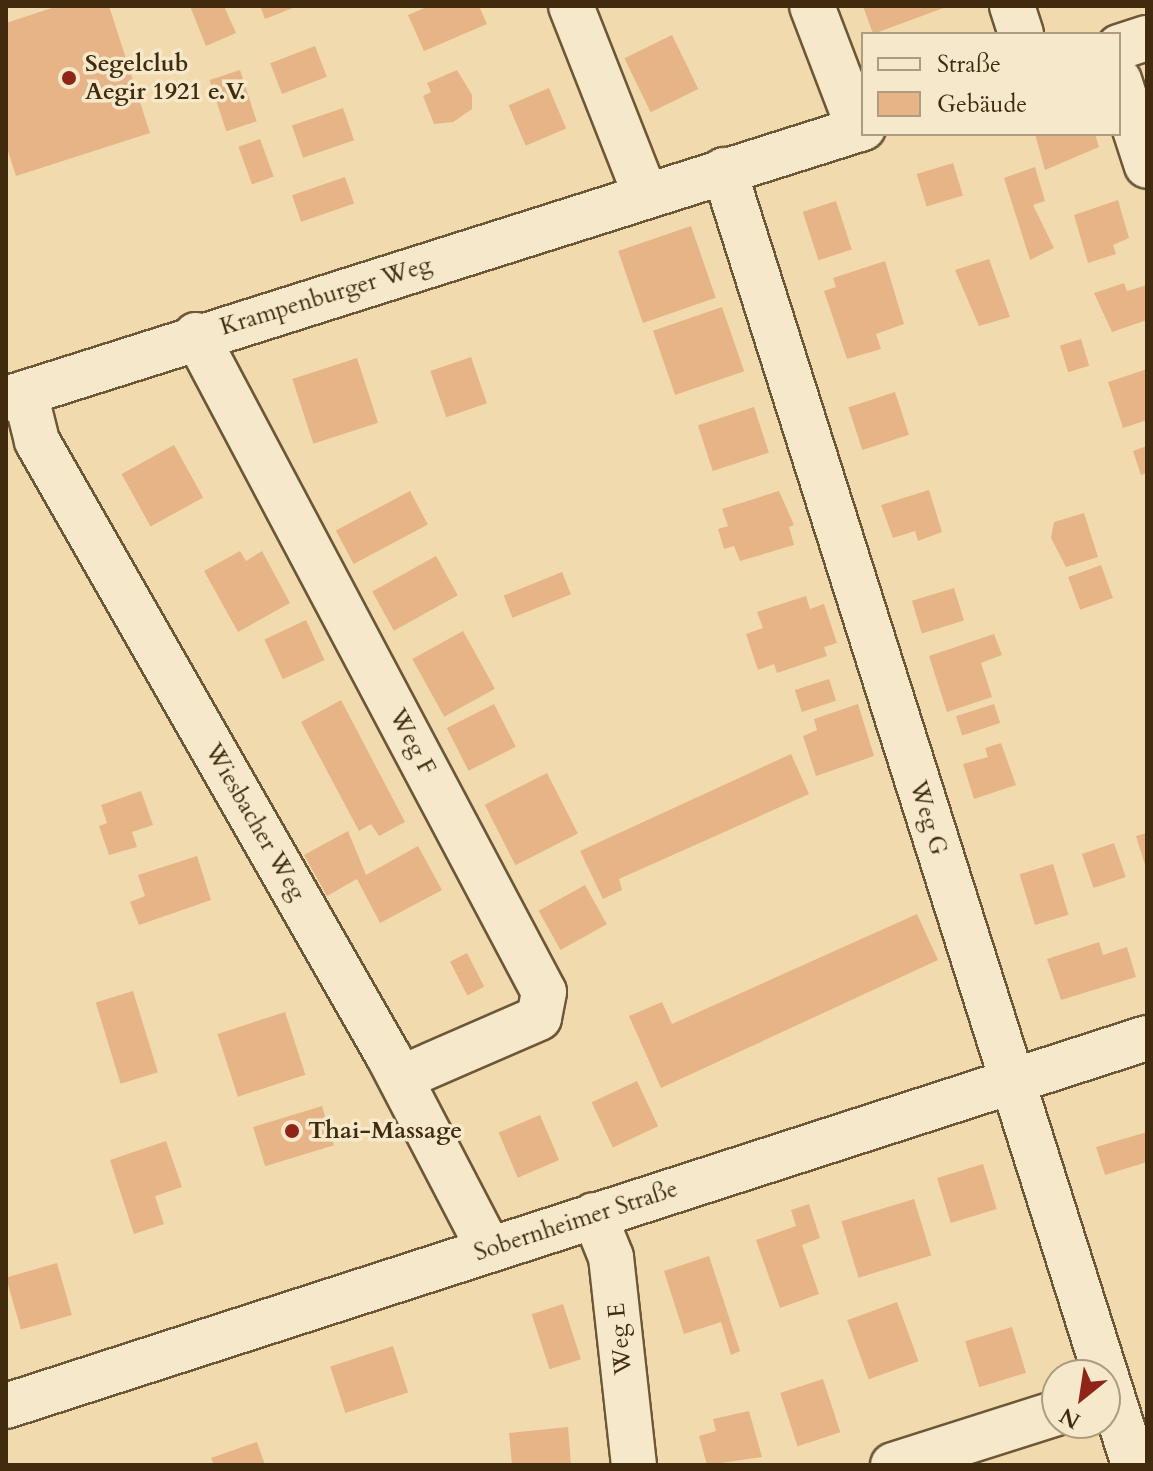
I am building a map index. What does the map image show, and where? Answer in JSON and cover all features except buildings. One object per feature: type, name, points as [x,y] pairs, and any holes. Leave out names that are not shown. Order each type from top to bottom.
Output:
[{"type":"street","points":[[571,6],[646,196]]},
{"type":"street","name":"Krampenburger Weg","points":[[15,396],[196,335],[861,129],[812,6]]},
{"type":"street","points":[[1012,6],[1020,32]]},
{"type":"street","points":[[1121,46],[1147,38]]},
{"type":"street","points":[[1121,86],[1147,166]]},
{"type":"street","name":"Weg G","points":[[724,170],[1011,1083],[1109,1359]]},
{"type":"street","name":"Weg F","points":[[196,335],[544,992],[539,1018],[401,1078]]},
{"type":"street","name":"Wiesbacher Weg","points":[[15,396],[37,441],[401,1078],[489,1249]]},
{"type":"street","name":"Sobernheimer Straße","points":[[6,1406],[1147,1038]]},
{"type":"street","name":"Weg E","points":[[594,1215],[611,1257],[634,1465]]},
{"type":"street","name":"Weg G","points":[[1121,1392],[1134,1465]]},
{"type":"street","points":[[893,1465],[1041,1418]]},
{"type":"place","name":"Segelclub Aegir 1921 e.V.","points":[[69,78]]},
{"type":"place","name":"Thai-Massage","points":[[292,1131]]}]
